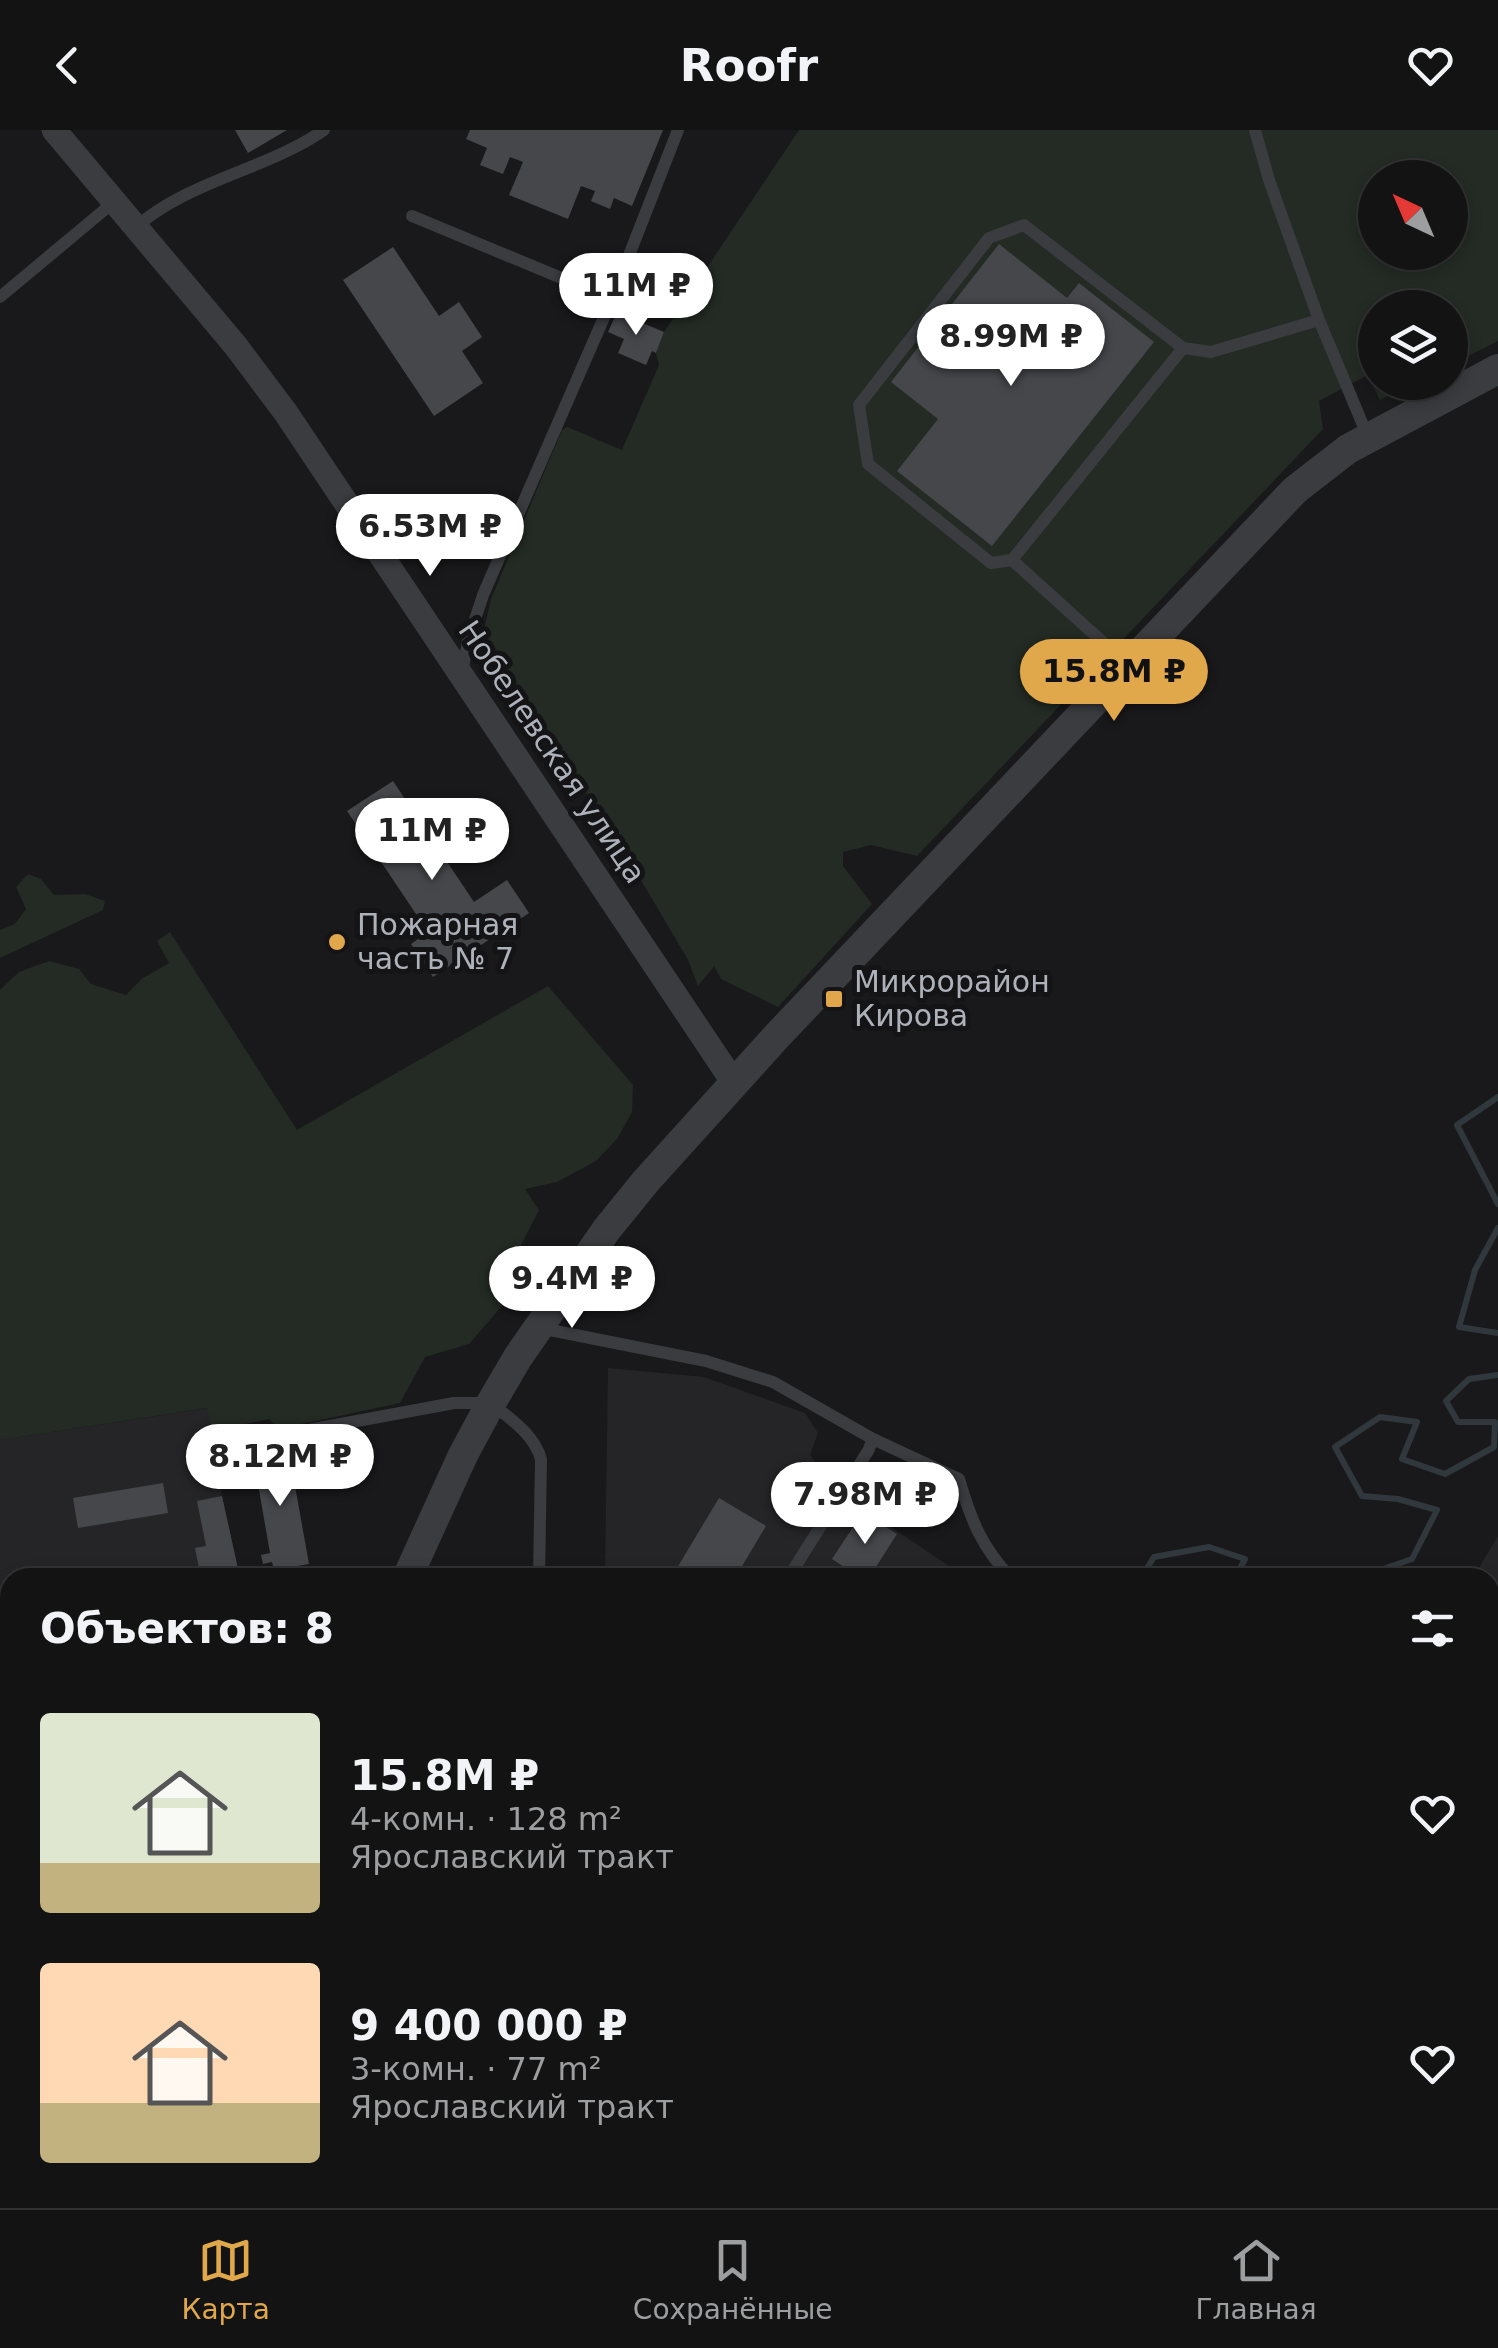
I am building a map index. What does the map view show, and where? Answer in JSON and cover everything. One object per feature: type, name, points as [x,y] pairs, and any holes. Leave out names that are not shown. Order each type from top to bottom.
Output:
[{"type":"street","name":"Нобелевская улица","points":[[54,130],[235,345],[286,412],[734,1083]]},
{"type":"street","points":[[412,1568],[463,1455],[538,1328],[607,1230],[734,1083],[1295,490],[1368,438],[1498,369]]},
{"type":"lane","points":[[136,226],[171,201],[302,145],[324,130]]},
{"type":"lane","points":[[462,676],[483,595],[612,299],[678,130]]},
{"type":"lane","points":[[1255,130],[1319,320],[1368,438]]},
{"type":"lane","points":[[0,297],[115,201]]},
{"type":"lane","points":[[412,216],[612,299]]},
{"type":"lane","points":[[1183,348],[1012,560],[991,563],[868,464],[858,406],[988,238],[1024,225],[1183,348],[1212,352],[1319,320]]},
{"type":"lane","points":[[1012,560],[1128,665]]},
{"type":"lane","points":[[538,1328],[706,1361],[773,1382],[873,1439],[959,1479],[971,1520],[982,1542],[1003,1568]]},
{"type":"lane","points":[[260,1439],[454,1403],[491,1403],[538,1447],[540,1568]]},
{"type":"lane","points":[[794,1568],[873,1439]]},
{"type":"shaded area","points":[[799,130],[1498,130],[1498,341],[1468,356],[1468,290],[1358,290],[1358,380],[1319,401],[1323,429],[917,856],[871,845],[843,852],[843,866],[872,904],[778,1007],[721,979],[714,966],[698,986],[688,960],[628,858],[483,634],[491,599],[562,430],[567,427],[622,450],[659,365],[656,353],[664,332]]},
{"type":"shaded area","points":[[28,874],[41,879],[54,895],[85,894],[105,901],[103,910],[0,958],[0,930],[15,924],[26,909],[16,887]]},
{"type":"shaded area","points":[[170,932],[297,1130],[548,986],[633,1085],[632,1112],[617,1139],[596,1161],[557,1182],[525,1189],[539,1210],[521,1245],[522,1272],[508,1299],[469,1344],[425,1357],[400,1403],[278,1429],[269,1419],[212,1431],[207,1408],[0,1440],[0,990],[19,972],[49,961],[79,969],[91,984],[126,995],[143,978],[169,963],[157,941]]},
{"type":"shaded area","points":[[608,1368],[704,1377],[805,1413],[818,1433],[810,1455],[842,1494],[952,1568],[605,1568]]},
{"type":"shaded area","points":[[208,1408],[238,1568],[0,1568],[0,1440]]},
{"type":"shaded area","points":[[1498,1536],[1498,1568],[1479,1568]]},
{"type":"building","points":[[235,130],[287,130],[248,153]]},
{"type":"building","points":[[470,130],[663,130],[632,206],[614,198],[610,209],[591,201],[595,191],[581,186],[568,219],[509,195],[523,162],[510,157],[503,174],[480,165],[487,148],[466,139]]},
{"type":"building","points":[[999,244],[1067,298],[1079,283],[1154,342],[992,546],[897,471],[938,419],[891,382]]},
{"type":"building","points":[[393,247],[439,316],[459,302],[482,337],[462,351],[483,383],[434,416],[343,280]]},
{"type":"building","points":[[617,312],[664,332],[656,353],[652,351],[646,365],[618,353],[624,339],[608,332]]},
{"type":"building","points":[[393,781],[474,902],[507,880],[529,913],[433,977],[411,944],[428,932],[347,811]]},
{"type":"building","points":[[288,1447],[309,1564],[274,1568],[272,1562],[263,1564],[261,1555],[270,1553],[255,1467],[249,1468],[247,1458],[254,1457],[253,1453]]},
{"type":"building","points":[[163,1483],[168,1513],[78,1528],[73,1498]]},
{"type":"building","points":[[222,1496],[238,1568],[199,1568],[195,1548],[206,1546],[197,1501]]},
{"type":"building","points":[[719,1498],[766,1526],[741,1568],[677,1568]]},
{"type":"building","points":[[863,1512],[897,1534],[875,1568],[846,1568],[832,1559]]},
{"type":"waterway","points":[[1498,1097],[1457,1125],[1498,1204]]},
{"type":"waterway","points":[[1498,1228],[1475,1270],[1459,1327],[1498,1333]]},
{"type":"waterway","points":[[1386,1568],[1412,1559],[1437,1510],[1398,1499],[1362,1496],[1335,1447],[1380,1417],[1417,1422],[1402,1459],[1445,1474],[1494,1447],[1495,1422],[1458,1422],[1446,1401],[1469,1379],[1498,1375]]},
{"type":"waterway","points":[[1147,1568],[1154,1557],[1209,1547],[1245,1559],[1240,1568]]},
{"type":"place","name":"Пожарная часть № 7","points":[[337,942]]},
{"type":"place","name":"Микрорайон Кирова","points":[[834,999]]}]
